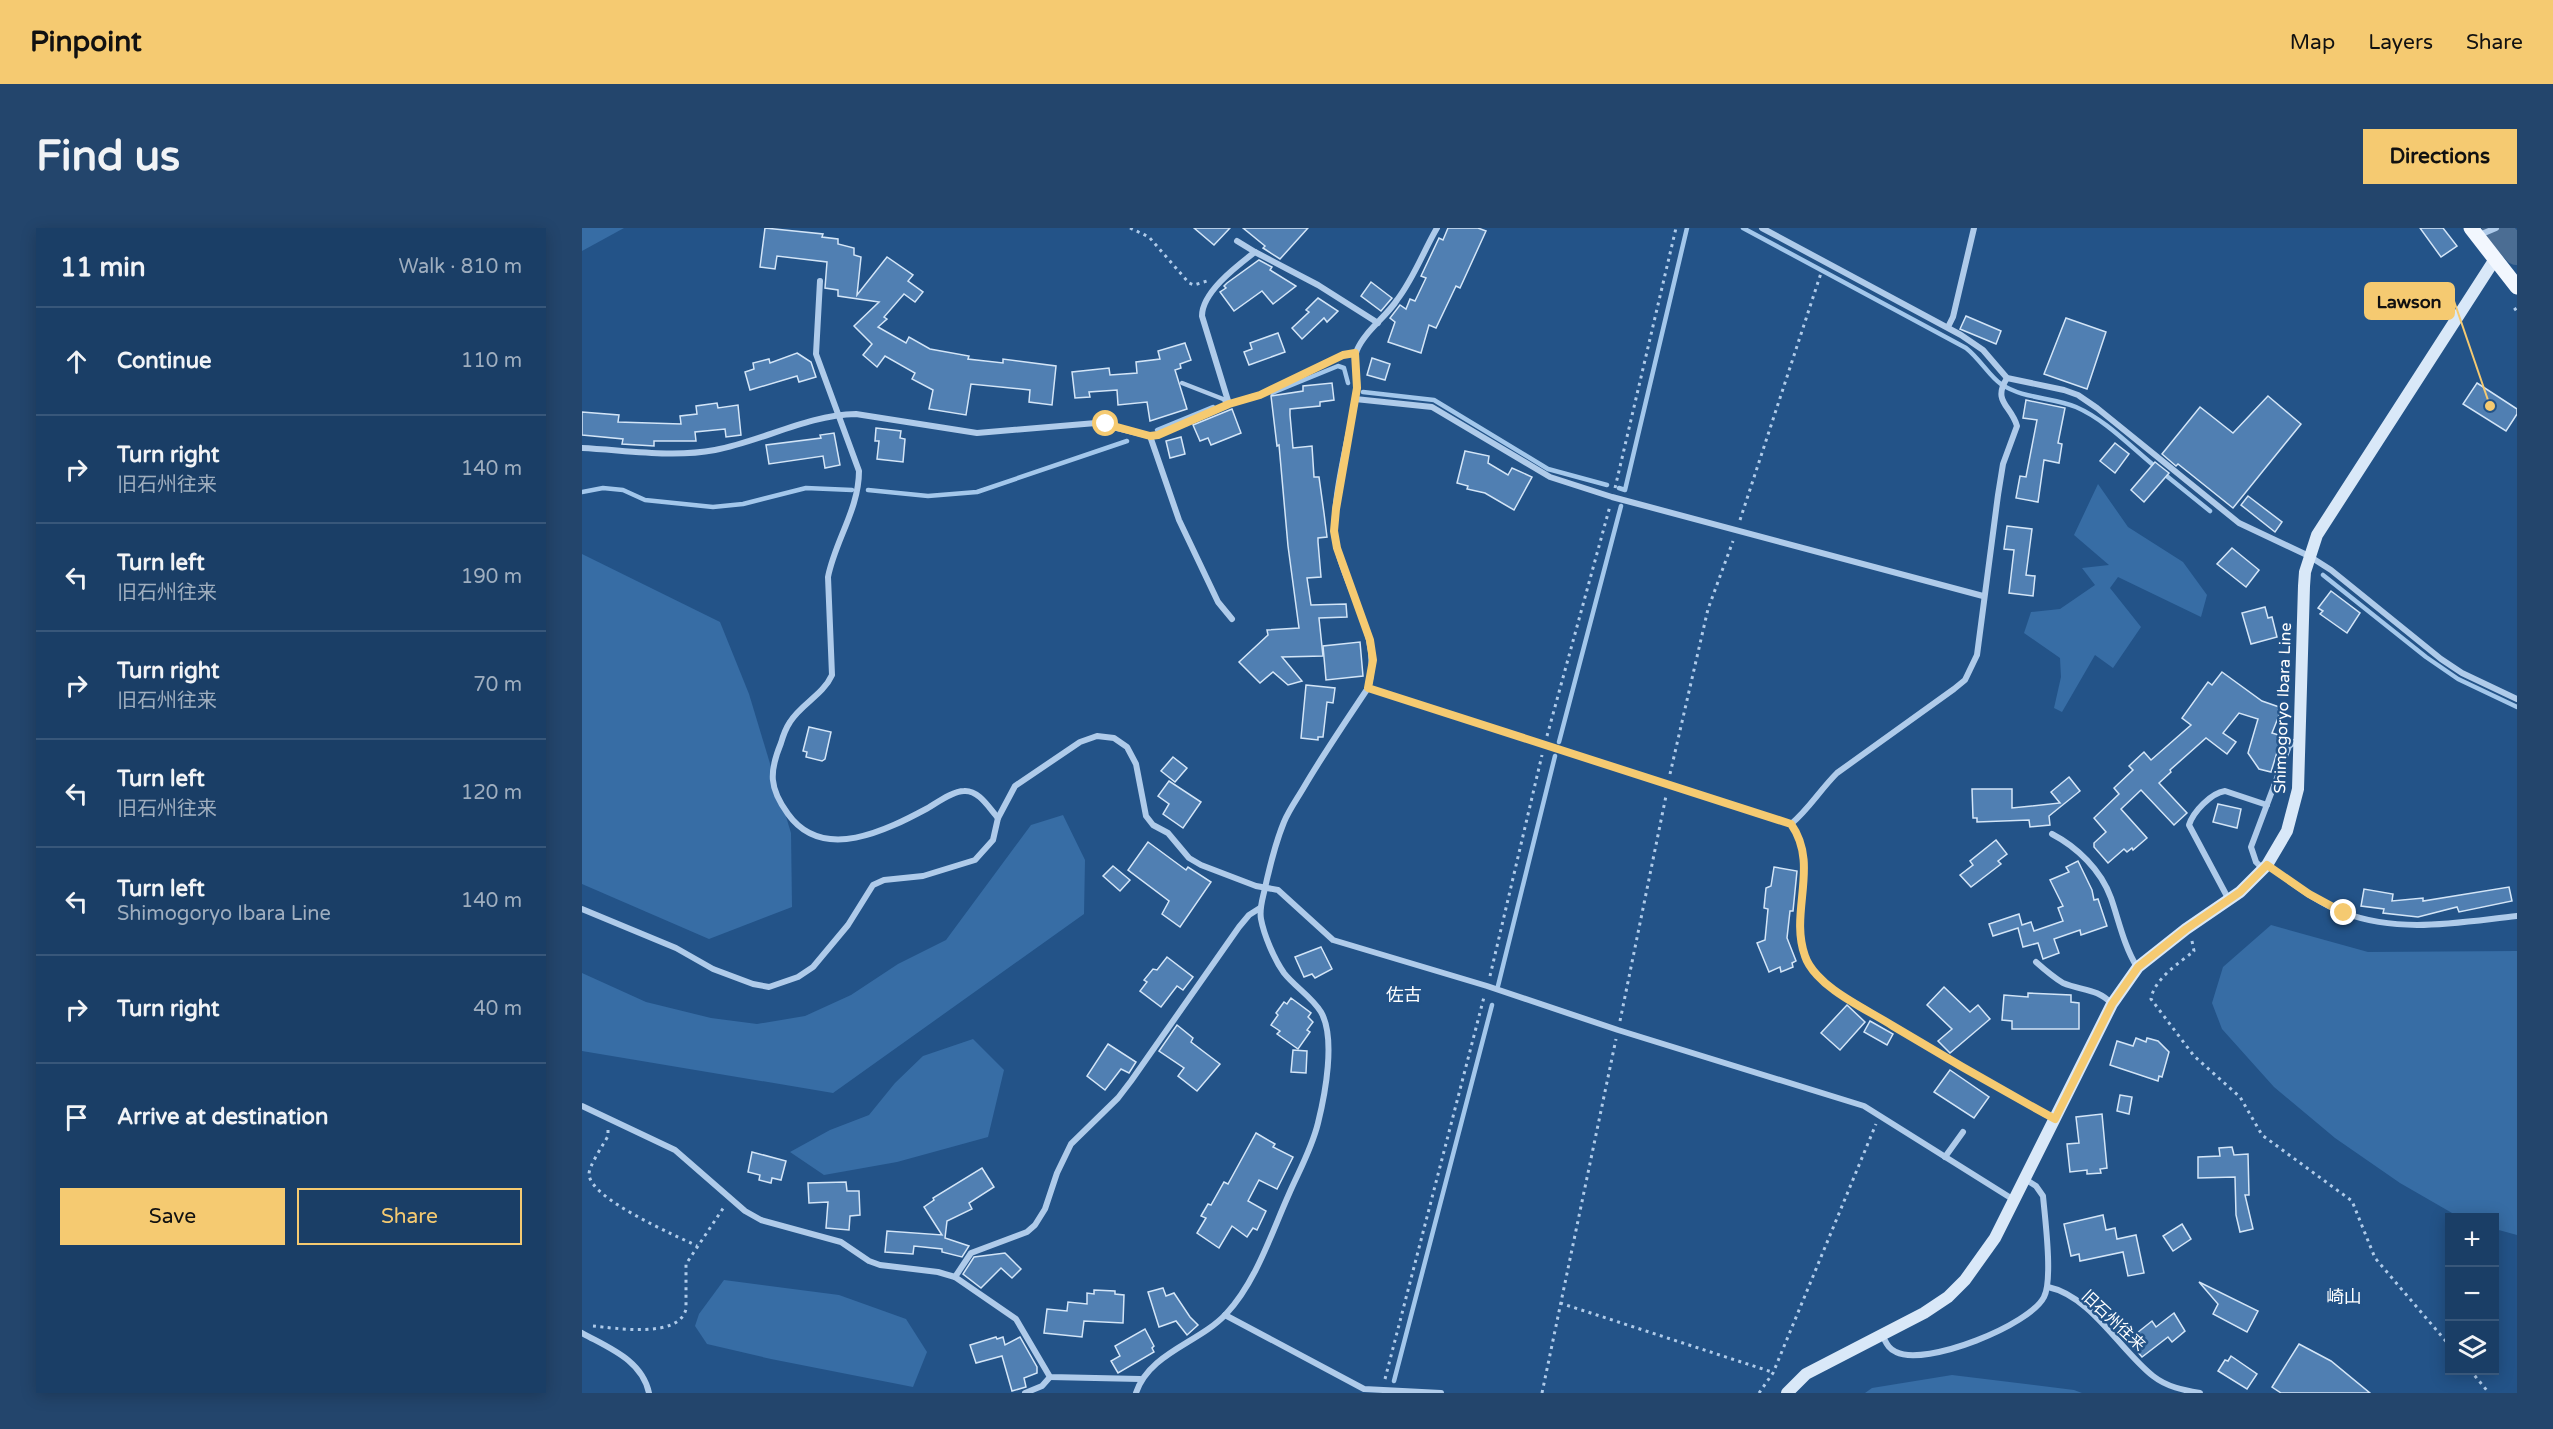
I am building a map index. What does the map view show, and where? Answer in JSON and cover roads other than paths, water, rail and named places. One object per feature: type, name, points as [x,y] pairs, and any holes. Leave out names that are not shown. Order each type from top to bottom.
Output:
[{"type":"main road","points":[[2484,230],[2494,259],[2517,286]]},
{"type":"main road","name":"Shimogoryo Ibara Line","points":[[1786,1393],[1806,1374],[1826,1361],[1882,1335],[1948,1297],[1965,1280],[1995,1238],[2112,1004],[2138,967],[2186,929],[2229,900],[2265,867],[2287,831],[2298,789],[2304,586],[2309,556],[2332,509],[2494,259]]},
{"type":"street","points":[[1762,228],[1948,327],[1983,350],[2006,379],[2078,395],[2239,523],[2309,556],[2331,570],[2441,659],[2462,673],[2517,699]]},
{"type":"street","points":[[1948,327],[1953,317],[1974,228]]},
{"type":"street","points":[[1136,1393],[1140,1380],[1159,1362],[1225,1315],[1239,1297],[1256,1266],[1318,1124],[1328,1062],[1328,1028],[1322,1013],[1307,993],[1284,973],[1261,920],[1260,908],[1270,862],[1285,821],[1315,768],[1368,688],[1373,660],[1370,640],[1337,548],[1334,531],[1357,388],[1355,353],[1361,342],[1408,285],[1435,229]]},
{"type":"street","points":[[1237,241],[1318,285],[1378,323]]},
{"type":"street","points":[[1229,404],[1202,316],[1202,309],[1207,298],[1223,278],[1255,252]]},
{"type":"street","points":[[820,281],[816,354],[840,414],[859,471],[859,484],[856,499],[831,562],[828,577],[832,675],[827,685],[790,721],[775,759],[772,788],[790,818],[806,831],[820,838],[839,841],[872,833],[919,813],[961,790],[980,796],[998,818]]},
{"type":"street","points":[[582,448],[693,453],[746,443],[782,429],[840,414],[856,414],[977,433],[1096,423],[1150,436],[1158,435],[1229,404],[1260,395],[1343,355],[1355,353]]},
{"type":"street","points":[[1791,824],[1804,813],[1821,790],[1852,760],[1965,680],[1977,655],[1983,596],[2003,464],[2017,426],[2000,397],[2001,388],[2006,379]]},
{"type":"street","points":[[1355,399],[1432,407],[1550,477],[1612,497],[1983,596]]},
{"type":"street","points":[[1150,436],[1179,520],[1218,602],[1232,619]]},
{"type":"street","points":[[1368,688],[1791,824],[1798,834],[1806,860],[1799,924],[1800,940],[1806,959],[1815,972],[1833,990],[2055,1119]]},
{"type":"street","points":[[582,909],[676,948],[713,969],[753,984],[769,987],[798,977],[813,967],[848,925],[873,885],[885,880],[923,876],[975,860],[993,840],[998,818],[1015,786],[1080,742],[1097,736],[1114,738],[1127,747],[1136,764],[1146,816],[1153,825],[1168,833],[1189,858],[1200,865],[1265,888],[1278,890],[1333,940],[1487,986],[1618,1030],[1864,1106],[2014,1200]]},
{"type":"street","points":[[2301,738],[2289,746],[2251,847],[2256,862],[2331,907],[2366,920],[2418,926],[2517,916]]},
{"type":"street","points":[[2229,900],[2189,825],[2190,821],[2198,810],[2218,792],[2225,791],[2267,805]]},
{"type":"street","points":[[2052,834],[2067,842],[2081,854],[2099,876],[2109,895],[2129,954],[2138,967]]},
{"type":"street","points":[[955,1277],[971,1253],[1027,1232],[1035,1225],[1045,1209],[1071,1144],[1118,1098],[1239,927],[1260,908]]},
{"type":"street","points":[[2036,962],[2050,975],[2065,984],[2103,994],[2112,1004]]},
{"type":"street","points":[[582,1106],[675,1150],[745,1211],[761,1220],[841,1242],[869,1261],[955,1277],[1016,1319],[1050,1377]]},
{"type":"street","points":[[1946,1156],[1963,1132]]},
{"type":"street","points":[[1882,1335],[1889,1347],[1897,1353],[1911,1355],[1970,1344],[1995,1333],[2040,1304],[2048,1287],[2043,1197],[2036,1186],[2025,1179]]},
{"type":"street","name":"旧石州往来","points":[[2048,1287],[2066,1293],[2094,1317],[2153,1376],[2176,1389],[2200,1393]]},
{"type":"street","points":[[1225,1315],[1364,1389],[1441,1393]]},
{"type":"street","points":[[582,1333],[636,1365],[646,1380],[649,1393]]},
{"type":"street","points":[[1050,1377],[1140,1380]]},
{"type":"street","points":[[1025,1393],[1042,1386],[1050,1377]]},
{"type":"lane","points":[[1182,383],[1223,399],[1229,404]]},
{"type":"waterway","points":[[1619,488],[1625,490],[1687,228]]},
{"type":"waterway","points":[[1743,228],[1966,348],[1997,381],[2010,389],[2067,404],[2087,413],[2108,427],[2157,468]]},
{"type":"waterway","points":[[2496,228],[2517,251]]},
{"type":"waterway","points":[[1272,393],[1338,366],[1344,368],[1348,383]]},
{"type":"waterway","points":[[1363,392],[1434,400],[1548,469],[1607,485]]},
{"type":"waterway","points":[[1157,430],[1213,407]]},
{"type":"waterway","points":[[868,490],[928,496],[977,492],[1127,441]]},
{"type":"waterway","points":[[2163,473],[2210,511]]},
{"type":"waterway","points":[[582,492],[603,488],[623,490],[645,500],[713,507],[743,504],[806,488],[852,490]]},
{"type":"waterway","points":[[1559,742],[1621,506]]},
{"type":"waterway","points":[[2323,575],[2426,657],[2458,679],[2517,707]]},
{"type":"waterway","points":[[1498,986],[1555,756]]},
{"type":"waterway","points":[[1394,1381],[1492,1005]]},
{"type":"place","name":"Lawson","points":[[2490,406]]},
{"type":"district","name":"佐古","points":[[1404,995]]},
{"type":"district","name":"崎山","points":[[2344,1297]]}]
